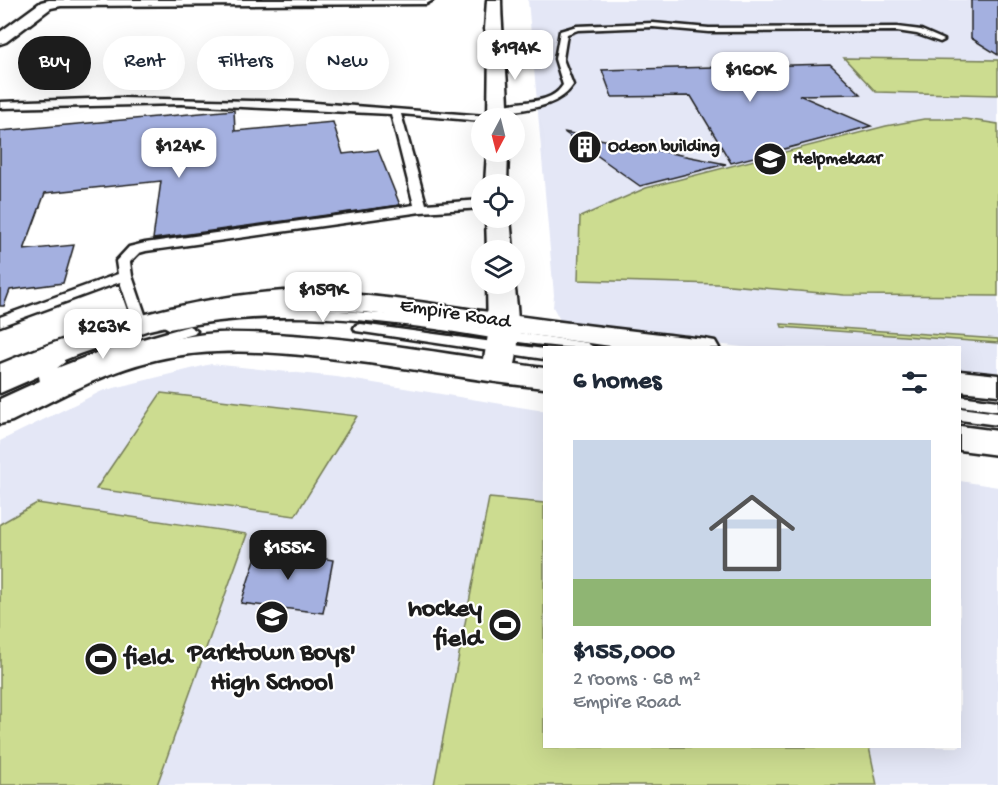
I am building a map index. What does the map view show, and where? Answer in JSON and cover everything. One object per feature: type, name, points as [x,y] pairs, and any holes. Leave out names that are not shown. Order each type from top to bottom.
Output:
[{"type":"street","points":[[0,39],[46,5],[61,2],[426,0]]},
{"type":"street","points":[[493,108],[497,44],[493,29],[494,0]]},
{"type":"street","points":[[497,44],[504,29],[505,0]]},
{"type":"street","points":[[501,294],[501,344]]},
{"type":"street","name":"Empire Road","points":[[0,376],[53,353],[141,322],[241,303],[337,300],[400,306],[501,344],[543,377]]},
{"type":"street","name":"Empire Road","points":[[0,413],[104,364],[170,347],[208,342],[254,342],[317,347],[501,344],[602,346]]},
{"type":"street","points":[[961,381],[998,385]]},
{"type":"street","points":[[961,438],[998,443]]},
{"type":"lane","points":[[522,108],[544,102],[567,90],[568,85],[559,52],[563,33],[577,28],[653,25],[709,30],[897,29],[918,32],[940,40]]},
{"type":"lane","points":[[0,105],[141,102],[471,115]]},
{"type":"lane","points":[[395,111],[420,208]]},
{"type":"lane","points":[[141,322],[125,276],[123,261],[128,255],[145,247],[420,208],[471,205]]},
{"type":"lane","points":[[0,322],[125,276]]},
{"type":"lane","points":[[0,388],[106,343],[165,326],[237,314],[310,312],[501,344],[543,354]]},
{"type":"lane","points":[[0,400],[61,371],[109,353],[185,332],[243,324],[312,322],[501,344],[544,346]]},
{"type":"lane","points":[[961,401],[998,406]]},
{"type":"lane","points":[[961,414],[998,419]]},
{"type":"shaded area","name":"Helpmekaar","points":[[528,0],[998,0],[998,374],[961,370],[961,346],[733,346],[563,326],[553,307],[554,295]]},
{"type":"shaded area","name":"Parktown Boys' High School","points":[[211,364],[337,377],[543,411],[543,748],[961,748],[961,481],[998,487],[998,785],[0,785],[0,441],[102,391]]},
{"type":"green space","points":[[844,58],[998,60],[998,95],[876,92]]},
{"type":"green space","points":[[924,119],[965,119],[998,124],[998,296],[844,295],[718,284],[578,280],[580,217],[646,188],[886,126]]},
{"type":"green space","points":[[781,324],[998,339],[998,343],[782,327]]},
{"type":"green space","points":[[161,393],[357,416],[295,516],[96,489]]},
{"type":"green space","name":"hockey field","points":[[489,498],[543,503],[543,748],[869,748],[877,785],[434,785]]},
{"type":"green space","name":"field","points":[[37,503],[247,534],[157,785],[0,785],[0,524]]},
{"type":"building","points":[[971,0],[998,0],[998,55],[971,38]]},
{"type":"building","points":[[830,64],[861,94],[799,95],[871,126],[731,163],[691,96],[612,97],[602,70]]},
{"type":"building","points":[[234,110],[235,131],[333,122],[343,154],[378,150],[400,205],[153,239],[161,181],[45,193],[24,250],[74,245],[63,283],[10,290],[4,306],[0,306],[0,131]]},
{"type":"building","points":[[564,132],[726,164],[640,186]]},
{"type":"building","points":[[259,547],[333,560],[323,613],[241,603]]},
{"type":"place","name":"Odeon building","points":[[585,147]]},
{"type":"place","name":"Helpmekaar","points":[[770,159]]},
{"type":"place","name":"Parktown Boys' High School","points":[[272,617]]},
{"type":"place","name":"hockey field","points":[[505,625]]},
{"type":"place","name":"field","points":[[101,659]]}]
